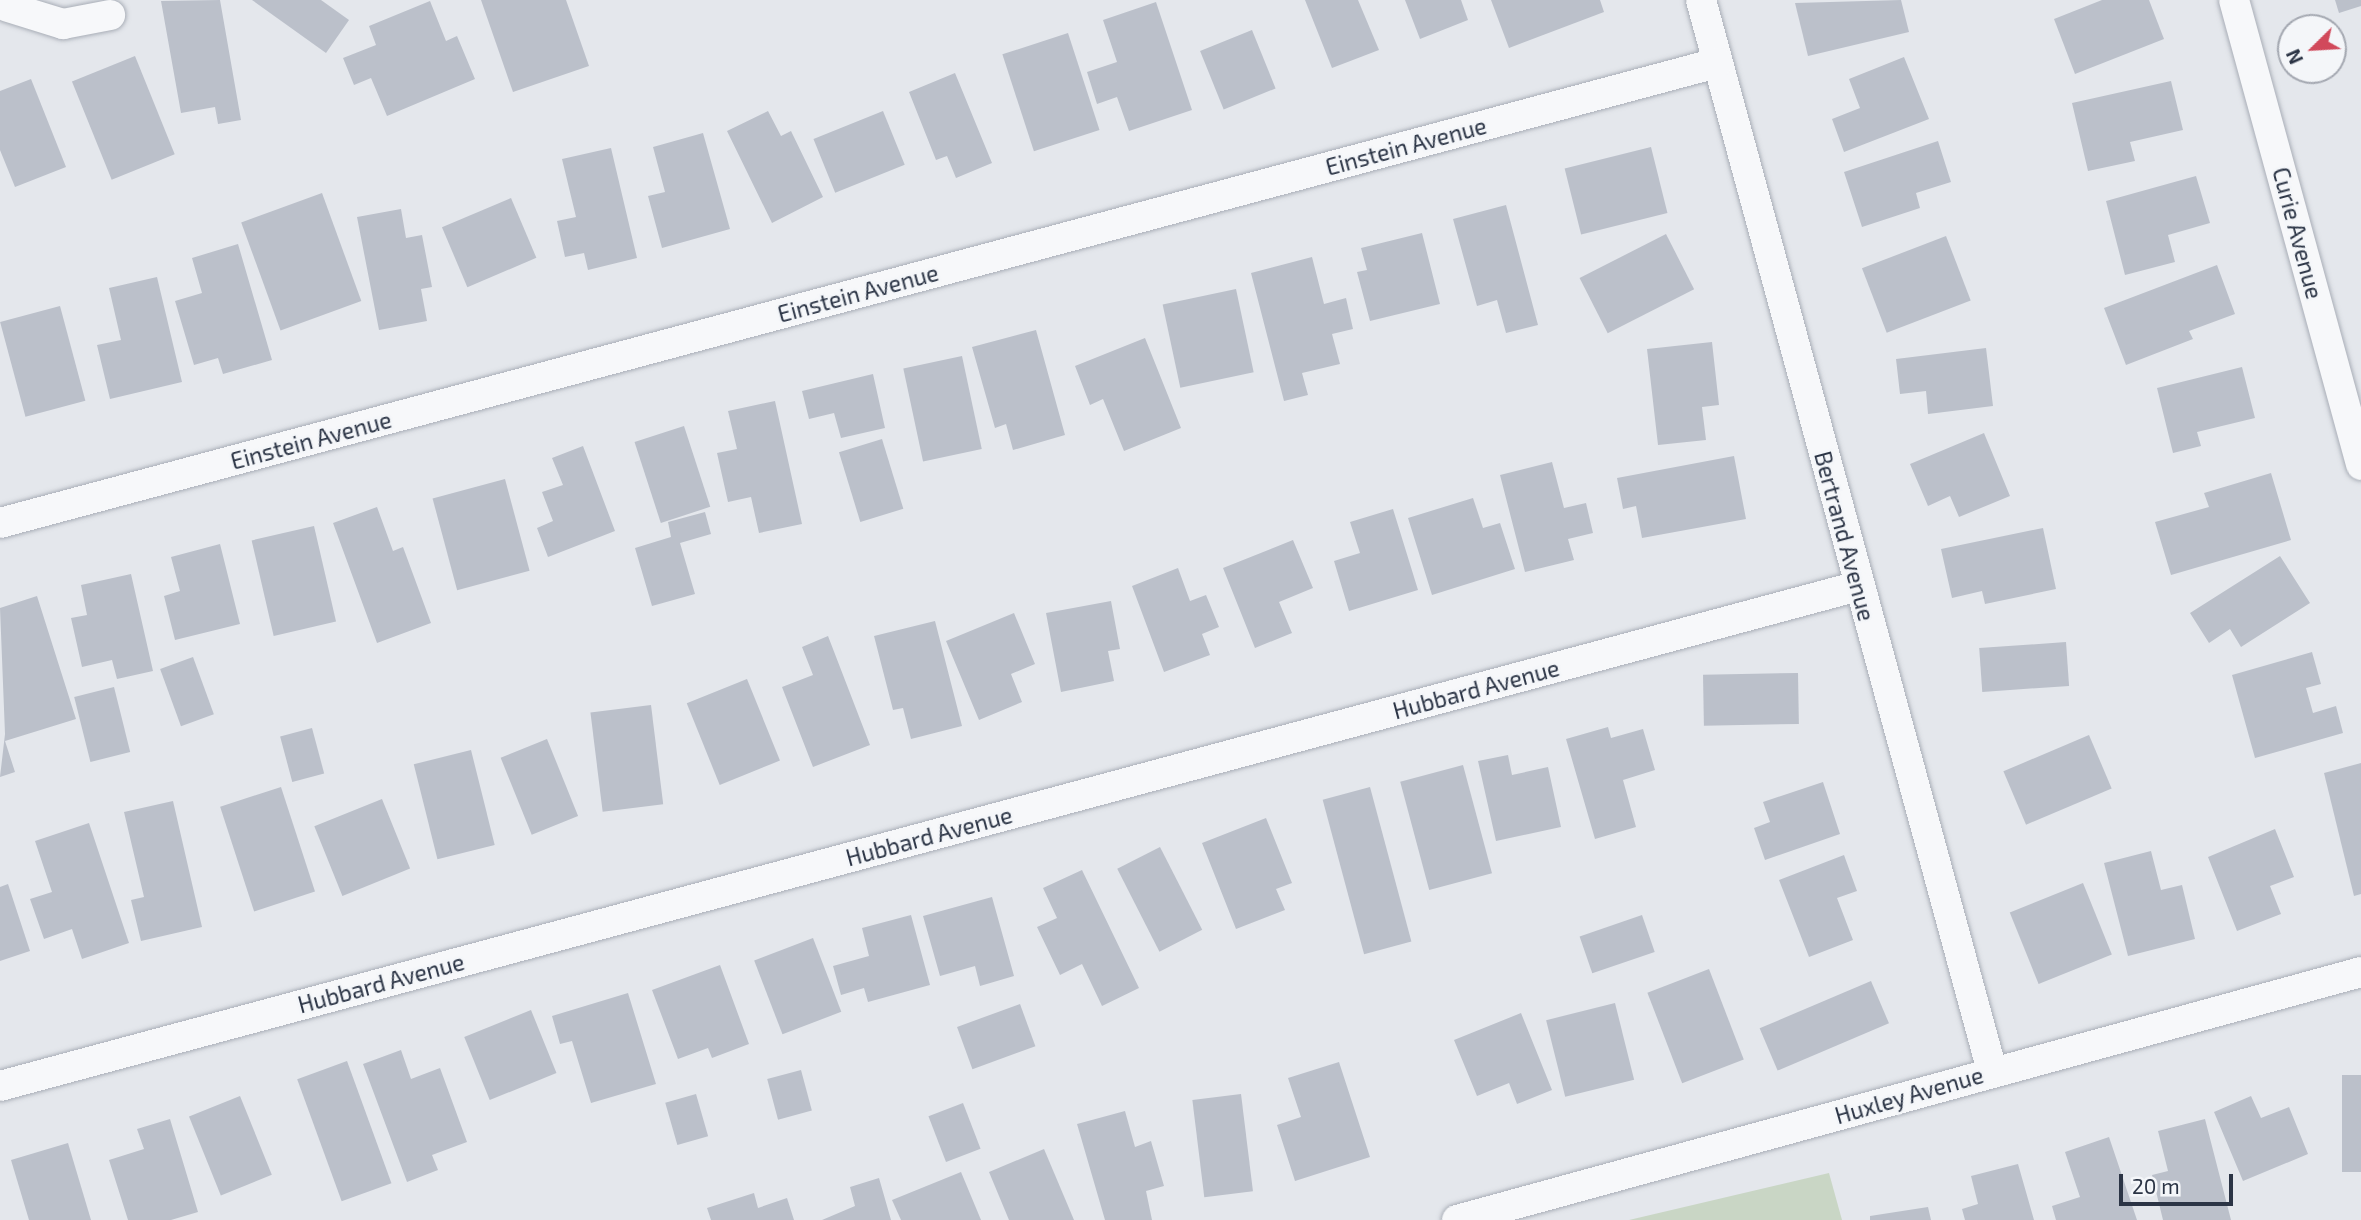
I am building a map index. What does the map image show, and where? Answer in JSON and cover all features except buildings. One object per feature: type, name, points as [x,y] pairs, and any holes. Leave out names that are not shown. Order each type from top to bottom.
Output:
[{"type":"street","name":"Bertrand Avenue","points":[[1701,0],[1858,586],[1992,1071]]},
{"type":"street","name":"Curie Avenue","points":[[2234,0],[2361,466]]},
{"type":"street","points":[[5,8],[63,24],[110,15]]},
{"type":"street","name":"Einstein Avenue","points":[[0,523],[1717,63]]},
{"type":"street","name":"Hubbard Avenue","points":[[0,1086],[1858,586]]},
{"type":"street","name":"Huxley Avenue","points":[[1457,1220],[1992,1071],[2361,972]]},
{"type":"green space","points":[[1829,1173],[1842,1220],[1629,1220]]}]
